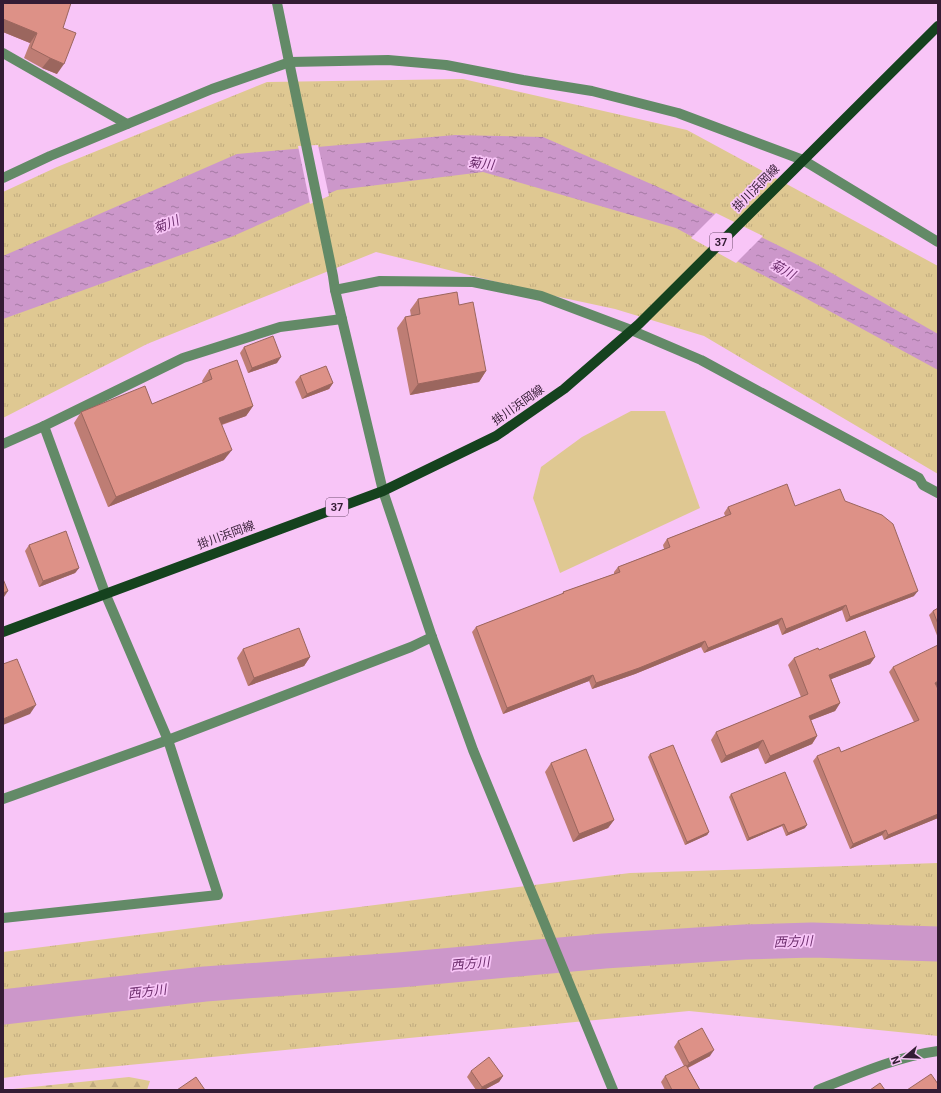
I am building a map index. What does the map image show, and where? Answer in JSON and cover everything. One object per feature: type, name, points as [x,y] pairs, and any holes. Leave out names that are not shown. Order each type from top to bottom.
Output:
[{"type":"main road","name":"掛川浜岡線","points":[[3,632],[383,491],[496,436],[564,389],[639,324],[938,26]]},
{"type":"street","points":[[278,3],[335,290],[383,491],[472,750],[612,1090]]},
{"type":"street","points":[[3,54],[127,124]]},
{"type":"street","points":[[3,178],[50,156],[212,89],[290,66],[388,60],[446,65],[523,80],[592,91],[678,113],[803,160],[938,242]]},
{"type":"street","points":[[335,290],[380,282],[473,282],[541,296],[631,330],[701,360],[919,478],[923,485],[938,492]]},
{"type":"street","points":[[3,444],[44,426],[183,358],[280,327],[342,318]]},
{"type":"street","points":[[3,918],[218,895],[168,740],[105,593],[44,426]]},
{"type":"street","points":[[3,799],[168,740],[404,650],[432,637]]},
{"type":"street","points":[[818,1090],[852,1076],[922,1053],[938,1051]]},
{"type":"green space","points":[[463,79],[687,130],[938,266],[938,474],[704,336],[615,309],[545,294],[376,252],[147,344],[3,418],[3,192],[57,167],[267,82]]},
{"type":"green space","points":[[631,411],[665,411],[700,508],[560,573],[533,498],[541,467],[582,437]]},
{"type":"green space","points":[[938,863],[938,1036],[689,1011],[3,1078],[3,952],[630,873]]},
{"type":"green space","points":[[129,1077],[150,1081],[147,1090],[3,1090]]},
{"type":"water","name":"菊川","points":[[455,135],[543,137],[665,190],[814,263],[938,334],[938,370],[676,228],[483,172],[337,190],[231,237],[3,319],[3,256],[237,154]]},
{"type":"pier","points":[[318,145],[329,196],[310,204],[298,146]]},
{"type":"pier","points":[[716,213],[763,236],[736,263],[691,238]]},
{"type":"building","points":[[3,3],[71,3],[63,28],[76,33],[64,64],[31,48],[37,33],[3,19]]},
{"type":"building","points":[[457,292],[459,305],[473,302],[486,371],[418,384],[405,317],[420,314],[418,299]]},
{"type":"building","points":[[273,336],[281,357],[252,368],[244,347]]},
{"type":"building","points":[[237,360],[253,406],[219,418],[232,450],[116,497],[81,412],[145,386],[152,404],[212,379],[209,370]]},
{"type":"building","points":[[326,366],[333,383],[307,394],[300,376]]},
{"type":"building","points":[[787,484],[795,506],[840,489],[845,501],[882,515],[893,524],[918,591],[850,617],[846,605],[786,629],[782,618],[708,648],[705,641],[639,668],[596,683],[593,675],[507,708],[476,627],[564,593],[563,592],[620,572],[618,567],[670,547],[667,539],[731,514],[728,507]]},
{"type":"building","points":[[66,531],[79,568],[43,581],[29,545]]},
{"type":"building","points":[[3,579],[8,591],[3,593]]},
{"type":"building","points":[[938,608],[938,624],[933,611]]},
{"type":"building","points":[[299,628],[310,657],[254,678],[243,649]]},
{"type":"building","points":[[865,631],[875,657],[829,675],[840,703],[809,716],[817,736],[770,756],[763,740],[726,756],[716,732],[808,694],[794,658],[818,648],[819,650]]},
{"type":"building","points":[[938,645],[938,681],[935,683],[938,689],[938,814],[888,835],[886,830],[853,844],[817,756],[839,747],[841,752],[919,720],[893,667]]},
{"type":"building","points":[[17,659],[36,705],[3,719],[3,664]]},
{"type":"building","points":[[673,745],[709,832],[687,842],[650,754]]},
{"type":"building","points":[[586,749],[614,820],[579,834],[551,763]]},
{"type":"building","points":[[785,772],[807,825],[788,833],[784,824],[749,838],[731,794]]},
{"type":"building","points":[[702,1028],[714,1050],[689,1063],[678,1041]]},
{"type":"building","points":[[489,1057],[503,1076],[482,1087],[471,1071]]},
{"type":"building","points":[[686,1065],[700,1090],[672,1090],[665,1076]]},
{"type":"building","points":[[931,1074],[938,1084],[938,1090],[907,1090]]},
{"type":"building","points":[[196,1077],[205,1090],[177,1090]]},
{"type":"building","points":[[880,1083],[885,1090],[870,1090]]},
{"type":"waterway","name":"西方川","points":[[3,1007],[205,984],[399,970],[604,951],[744,942],[812,940],[938,944]]}]
